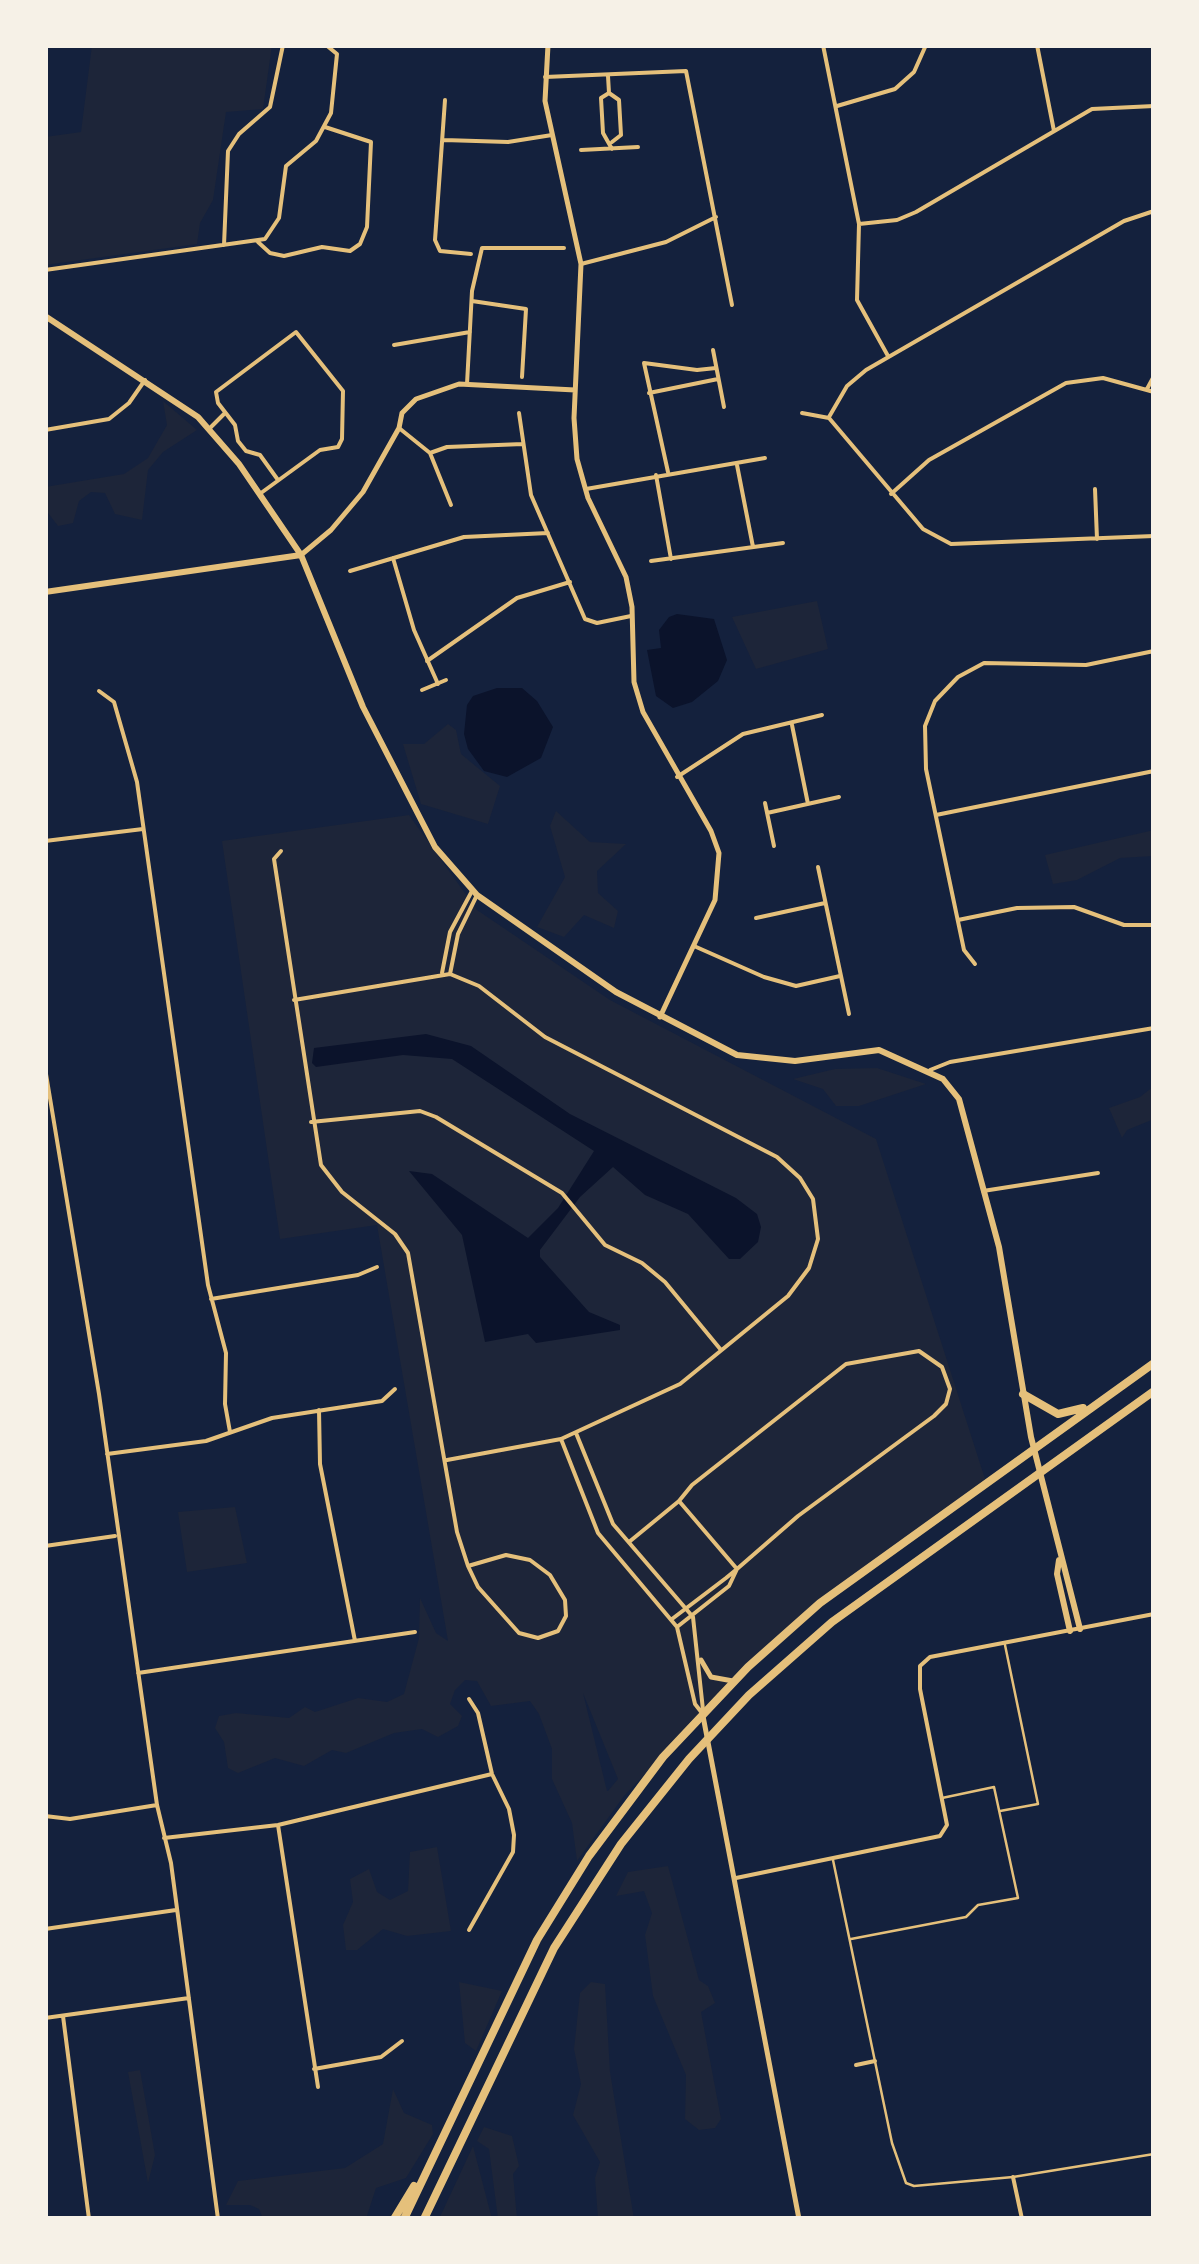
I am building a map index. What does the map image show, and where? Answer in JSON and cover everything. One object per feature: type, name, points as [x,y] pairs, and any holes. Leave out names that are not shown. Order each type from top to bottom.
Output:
[{"type":"highway","points":[[404,2219],[514,1983],[556,1908],[632,1796],[703,1714],[733,1682],[840,1587],[1154,1363]]},
{"type":"highway","points":[[1023,1394],[1062,1414],[1105,1398]]},
{"type":"highway","points":[[425,2217],[520,2013],[566,1926],[634,1825],[708,1737],[832,1622],[1154,1394]]},
{"type":"highway","points":[[394,2219],[430,2162]]},
{"type":"main road","points":[[45,316],[145,380],[210,428],[260,494],[301,554],[387,757],[435,847],[475,893],[582,970],[737,1055],[769,1062],[878,1050],[930,1070],[959,1099],[999,1247],[1034,1449],[1080,1629]]},
{"type":"main road","points":[[45,592],[301,554]]},
{"type":"main road","points":[[1060,1558],[1056,1574],[1070,1632]]},
{"type":"street","points":[[224,246],[228,151],[239,134],[270,107],[283,45]]},
{"type":"street","points":[[45,270],[258,242],[276,226],[286,166],[316,142],[326,126],[336,55],[326,45]]},
{"type":"street","points":[[548,45],[545,77],[552,136],[582,264],[575,445],[586,489],[626,576],[638,696],[677,777],[712,831],[720,867],[715,900],[660,1016]]},
{"type":"street","points":[[823,45],[858,224],[858,300],[888,356]]},
{"type":"street","points":[[837,106],[895,90],[914,72],[926,45]]},
{"type":"street","points":[[1036,45],[1054,131]]},
{"type":"street","points":[[545,77],[686,71],[732,305]]},
{"type":"street","points":[[608,74],[610,92],[619,100],[621,135],[612,142]]},
{"type":"street","points":[[610,92],[602,98],[602,116],[603,134],[612,142],[612,149]]},
{"type":"street","points":[[444,100],[434,240],[440,252],[471,254]]},
{"type":"street","points":[[858,224],[897,220],[916,212],[1098,107],[1154,106]]},
{"type":"street","points":[[258,242],[270,252],[284,256],[322,247],[350,251],[360,244],[367,227],[372,147],[367,139],[344,136],[326,126]]},
{"type":"street","points":[[444,140],[508,142],[552,136]]},
{"type":"street","points":[[581,150],[638,147]]},
{"type":"street","points":[[829,418],[846,386],[888,356],[1124,222],[1154,211]]},
{"type":"street","points":[[582,264],[684,235],[716,217]]},
{"type":"street","points":[[468,384],[472,301],[482,248],[564,248]]},
{"type":"street","points":[[472,301],[526,309],[522,376]]},
{"type":"street","points":[[394,345],[470,332]]},
{"type":"street","points":[[260,494],[320,450],[338,447],[342,438],[343,391],[300,334],[288,334],[220,385],[215,397],[235,425],[238,441],[246,451],[260,456],[278,480]]},
{"type":"street","points":[[713,350],[724,407]]},
{"type":"street","points":[[668,472],[644,363],[697,370],[716,368]]},
{"type":"street","points":[[1147,390],[1154,376]]},
{"type":"street","points":[[891,494],[929,460],[1066,383],[1104,378],[1154,392]]},
{"type":"street","points":[[648,393],[718,379]]},
{"type":"street","points":[[45,430],[109,418],[145,380]]},
{"type":"street","points":[[301,554],[357,501],[399,428],[402,413],[416,399],[438,388],[468,384],[575,390]]},
{"type":"street","points":[[210,428],[226,413]]},
{"type":"street","points":[[519,413],[531,495],[585,620],[598,623],[632,616]]},
{"type":"street","points":[[802,413],[829,418],[923,528],[952,544],[1154,536]]},
{"type":"street","points":[[399,428],[430,453],[450,505]]},
{"type":"street","points":[[430,453],[446,447],[523,444]]},
{"type":"street","points":[[586,489],[765,458]]},
{"type":"street","points":[[737,465],[753,547]]},
{"type":"street","points":[[656,475],[671,559]]},
{"type":"street","points":[[1095,488],[1097,539]]},
{"type":"street","points":[[350,571],[464,537],[548,533]]},
{"type":"street","points":[[651,561],[783,543]]},
{"type":"street","points":[[392,558],[438,684]]},
{"type":"street","points":[[428,662],[517,598],[570,582]]},
{"type":"street","points":[[975,964],[964,950],[926,769],[925,726],[935,701],[958,677],[992,662],[1086,665],[1154,651]]},
{"type":"street","points":[[422,690],[446,680]]},
{"type":"street","points":[[100,691],[114,702],[137,782],[210,1299],[226,1353],[225,1404],[230,1432]]},
{"type":"street","points":[[677,777],[743,734],[822,715]]},
{"type":"street","points":[[792,725],[808,804]]},
{"type":"street","points":[[936,814],[1154,770]]},
{"type":"street","points":[[767,812],[839,798]]},
{"type":"street","points":[[765,803],[774,846]]},
{"type":"street","points":[[45,841],[143,829]]},
{"type":"street","points":[[281,851],[274,859],[311,1122],[321,1165],[342,1192],[395,1234],[408,1253],[457,1532],[468,1566],[478,1587],[519,1633],[538,1638],[558,1631],[566,1616],[565,1600],[550,1576],[530,1560],[506,1555],[468,1566]]},
{"type":"street","points":[[818,867],[849,1014]]},
{"type":"street","points":[[442,973],[450,932],[475,893]]},
{"type":"street","points":[[450,974],[458,934],[475,893]]},
{"type":"street","points":[[756,918],[825,904]]},
{"type":"street","points":[[958,920],[1009,909],[1066,907],[1124,926],[1154,925]]},
{"type":"street","points":[[694,946],[764,977],[796,986],[840,976]]},
{"type":"street","points":[[294,1000],[450,974],[479,986],[545,1037],[777,1157],[800,1178],[813,1199],[818,1222],[809,1268],[788,1296],[680,1384],[561,1439],[446,1460]]},
{"type":"street","points":[[930,1070],[950,1062],[1154,1028]]},
{"type":"street","points":[[45,1068],[176,1910],[218,2219]]},
{"type":"street","points":[[311,1122],[420,1111],[562,1193],[605,1245],[642,1263],[665,1282],[722,1350]]},
{"type":"street","points":[[983,1191],[1098,1173]]},
{"type":"street","points":[[210,1299],[358,1275],[377,1267]]},
{"type":"street","points":[[628,1542],[692,1485],[846,1364],[920,1351],[942,1366],[950,1389],[946,1404],[672,1618]]},
{"type":"street","points":[[107,1454],[206,1441],[272,1418],[382,1400],[394,1389]]},
{"type":"street","points":[[318,1410],[320,1464],[354,1642]]},
{"type":"street","points":[[576,1433],[597,1494],[628,1542],[693,1617],[701,1660],[703,1714],[799,2219]]},
{"type":"street","points":[[561,1439],[582,1500],[598,1532],[672,1618],[695,1704],[703,1714]]},
{"type":"street","points":[[582,1500],[597,1494]]},
{"type":"street","points":[[679,1500],[736,1569]]},
{"type":"street","points":[[45,1546],[116,1536]]},
{"type":"street","points":[[677,1628],[729,1586],[736,1569]]},
{"type":"street","points":[[736,1878],[940,1836],[947,1825],[920,1666],[930,1657],[1154,1614]]},
{"type":"street","points":[[138,1673],[415,1632]]},
{"type":"street","points":[[701,1660],[711,1677],[733,1682]]},
{"type":"street","points":[[469,1699],[478,1713],[492,1774],[509,1809],[513,1852],[470,1930]]},
{"type":"street","points":[[164,1838],[278,1825],[492,1774]]},
{"type":"street","points":[[45,1816],[70,1819],[157,1805]]},
{"type":"street","points":[[278,1825],[318,2087]]},
{"type":"street","points":[[45,1929],[176,1910]]},
{"type":"street","points":[[45,2018],[189,1998]]},
{"type":"street","points":[[63,2016],[89,2219]]},
{"type":"street","points":[[314,2069],[381,2057],[402,2041]]},
{"type":"street","points":[[856,2064],[875,2061]]},
{"type":"street","points":[[1013,2177],[1022,2219]]},
{"type":"lane","points":[[998,1811],[1038,1804],[1005,1645]]},
{"type":"lane","points":[[850,1940],[966,1916],[978,1905],[1018,1898],[994,1787],[942,1798]]},
{"type":"lane","points":[[832,1858],[892,2143],[906,2183],[914,2186],[1013,2177],[1154,2154]]},
{"type":"shaded area","points":[[92,45],[272,45],[263,109],[226,112],[213,200],[200,223],[197,244],[45,265],[45,137],[81,132]]},
{"type":"shaded area","points":[[163,401],[197,430],[163,452],[148,470],[142,520],[115,514],[105,493],[91,492],[79,501],[73,523],[58,526],[45,509],[45,487],[124,474],[148,458],[167,425]]},
{"type":"shaded area","points":[[817,601],[828,649],[756,669],[732,617]]},
{"type":"shaded area","points":[[677,614],[714,619],[727,660],[718,681],[692,702],[673,708],[656,696],[647,650],[661,648],[659,630],[669,617]]},
{"type":"shaded area","points":[[497,688],[522,688],[537,701],[553,727],[541,758],[507,777],[484,771],[468,749],[464,734],[467,705],[473,696]]},
{"type":"shaded area","points":[[448,724],[456,730],[461,754],[500,786],[488,824],[421,804],[403,744],[424,744]]},
{"type":"shaded area","points":[[556,811],[590,842],[626,844],[597,871],[598,893],[618,911],[614,928],[584,915],[564,937],[537,927],[565,877],[550,826]]},
{"type":"shaded area","points":[[409,815],[477,910],[610,1000],[876,1139],[985,1479],[767,1646],[624,1796],[577,1861],[572,1823],[552,1779],[552,1749],[539,1714],[530,1701],[491,1706],[477,1681],[465,1680],[455,1690],[450,1704],[462,1716],[458,1726],[438,1737],[422,1729],[394,1733],[346,1753],[332,1750],[304,1766],[275,1758],[238,1773],[228,1768],[224,1742],[215,1728],[219,1716],[236,1713],[289,1718],[305,1707],[315,1712],[358,1698],[387,1702],[404,1694],[419,1638],[420,1598],[436,1633],[448,1641],[377,1225],[280,1239],[222,841]],"holes":[[[583,1693],[618,1779],[607,1791]]]},
{"type":"shaded area","points":[[1154,830],[1154,856],[1120,858],[1077,880],[1053,884],[1045,855]]},
{"type":"shaded area","points":[[426,1034],[471,1046],[570,1114],[736,1198],[757,1214],[761,1227],[758,1242],[740,1259],[729,1259],[688,1214],[645,1195],[613,1167],[580,1197],[540,1250],[540,1257],[589,1312],[620,1325],[620,1330],[536,1343],[528,1334],[485,1342],[462,1235],[409,1171],[432,1174],[528,1238],[558,1208],[594,1151],[452,1059],[403,1055],[316,1067],[312,1063],[314,1048]]},
{"type":"shaded area","points":[[877,1068],[926,1084],[859,1106],[836,1106],[823,1089],[793,1079],[835,1069]]},
{"type":"shaded area","points":[[1154,1086],[1154,1119],[1127,1130],[1122,1138],[1109,1108],[1140,1097]]},
{"type":"shaded area","points":[[235,1507],[247,1563],[187,1572],[178,1512]]},
{"type":"shaded area","points":[[437,1847],[451,1931],[407,1936],[383,1929],[357,1950],[346,1950],[343,1925],[353,1902],[350,1879],[369,1869],[377,1892],[390,1900],[408,1891],[410,1852]]},
{"type":"shaded area","points":[[668,1866],[699,1980],[708,1986],[715,2003],[701,2012],[721,2119],[715,2128],[699,2130],[685,2119],[686,2075],[653,1996],[645,1935],[652,1913],[644,1891],[616,1896],[628,1872]]},
{"type":"shaded area","points":[[459,1982],[502,1991],[476,2051],[465,2043]]},
{"type":"shaded area","points":[[591,1982],[605,1984],[610,2072],[634,2219],[598,2219],[595,2178],[600,2162],[573,2115],[581,2084],[574,2049],[580,1993]]},
{"type":"shaded area","points":[[140,2070],[155,2155],[148,2183],[128,2072]]},
{"type":"shaded area","points":[[393,2089],[404,2113],[432,2125],[433,2134],[406,2178],[376,2188],[366,2219],[263,2219],[259,2209],[250,2205],[226,2205],[238,2181],[345,2168],[383,2144]]},
{"type":"shaded area","points":[[484,2127],[512,2136],[519,2166],[513,2174],[517,2219],[498,2219],[489,2149],[477,2141]]},
{"type":"shaded area","points":[[473,2146],[492,2219],[439,2219]]}]
